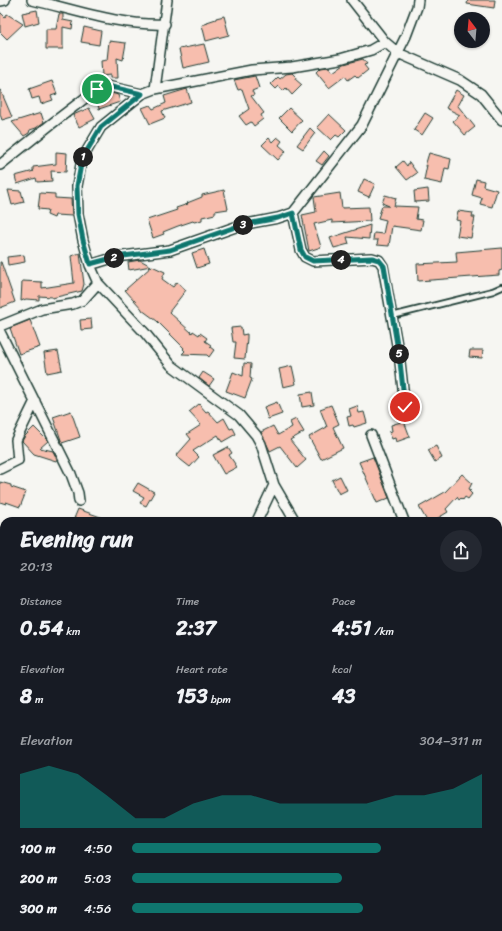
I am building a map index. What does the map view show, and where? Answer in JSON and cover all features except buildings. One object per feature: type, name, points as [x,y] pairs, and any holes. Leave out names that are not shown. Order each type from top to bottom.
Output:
[{"type":"street","points":[[0,1],[5,0]]},
{"type":"street","points":[[32,0],[118,21],[145,25],[165,24]]},
{"type":"street","points":[[155,89],[165,24],[167,0]]},
{"type":"street","points":[[352,0],[385,42],[398,53],[460,80],[481,94],[502,120]]},
{"type":"street","points":[[90,264],[116,257],[170,250],[241,225],[278,218],[293,213],[362,125],[398,53],[417,7],[418,0]]},
{"type":"street","points":[[293,517],[274,485],[261,444],[252,430],[239,415],[171,364],[145,333],[98,283],[90,264],[83,240],[78,214],[77,186],[82,159],[101,127],[142,94],[155,89],[252,70],[292,67],[340,59],[371,50],[385,42]]},
{"type":"street","points":[[0,165],[97,89],[107,86],[142,94]]},
{"type":"street","points":[[293,213],[301,250],[305,257],[313,261],[372,258],[379,260],[384,266],[400,362],[405,407]]},
{"type":"street","points":[[0,326],[42,309],[73,304],[83,300],[98,283]]},
{"type":"street","points":[[0,332],[36,401],[71,474],[78,493],[79,501]]},
{"type":"street","points":[[0,469],[18,460],[16,440],[36,401]]},
{"type":"street","points":[[371,435],[402,517]]},
{"type":"street","points":[[259,517],[274,485]]},
{"type":"lane","points":[[392,316],[493,291],[502,287]]},
{"type":"route","points":[[97,89],[107,86],[142,94],[101,127],[82,159],[77,186],[78,214],[83,240],[90,264],[116,257],[170,250],[241,225],[278,218],[293,213],[301,250],[305,257],[313,261],[372,258],[379,260],[384,266],[400,362],[405,407]]}]
